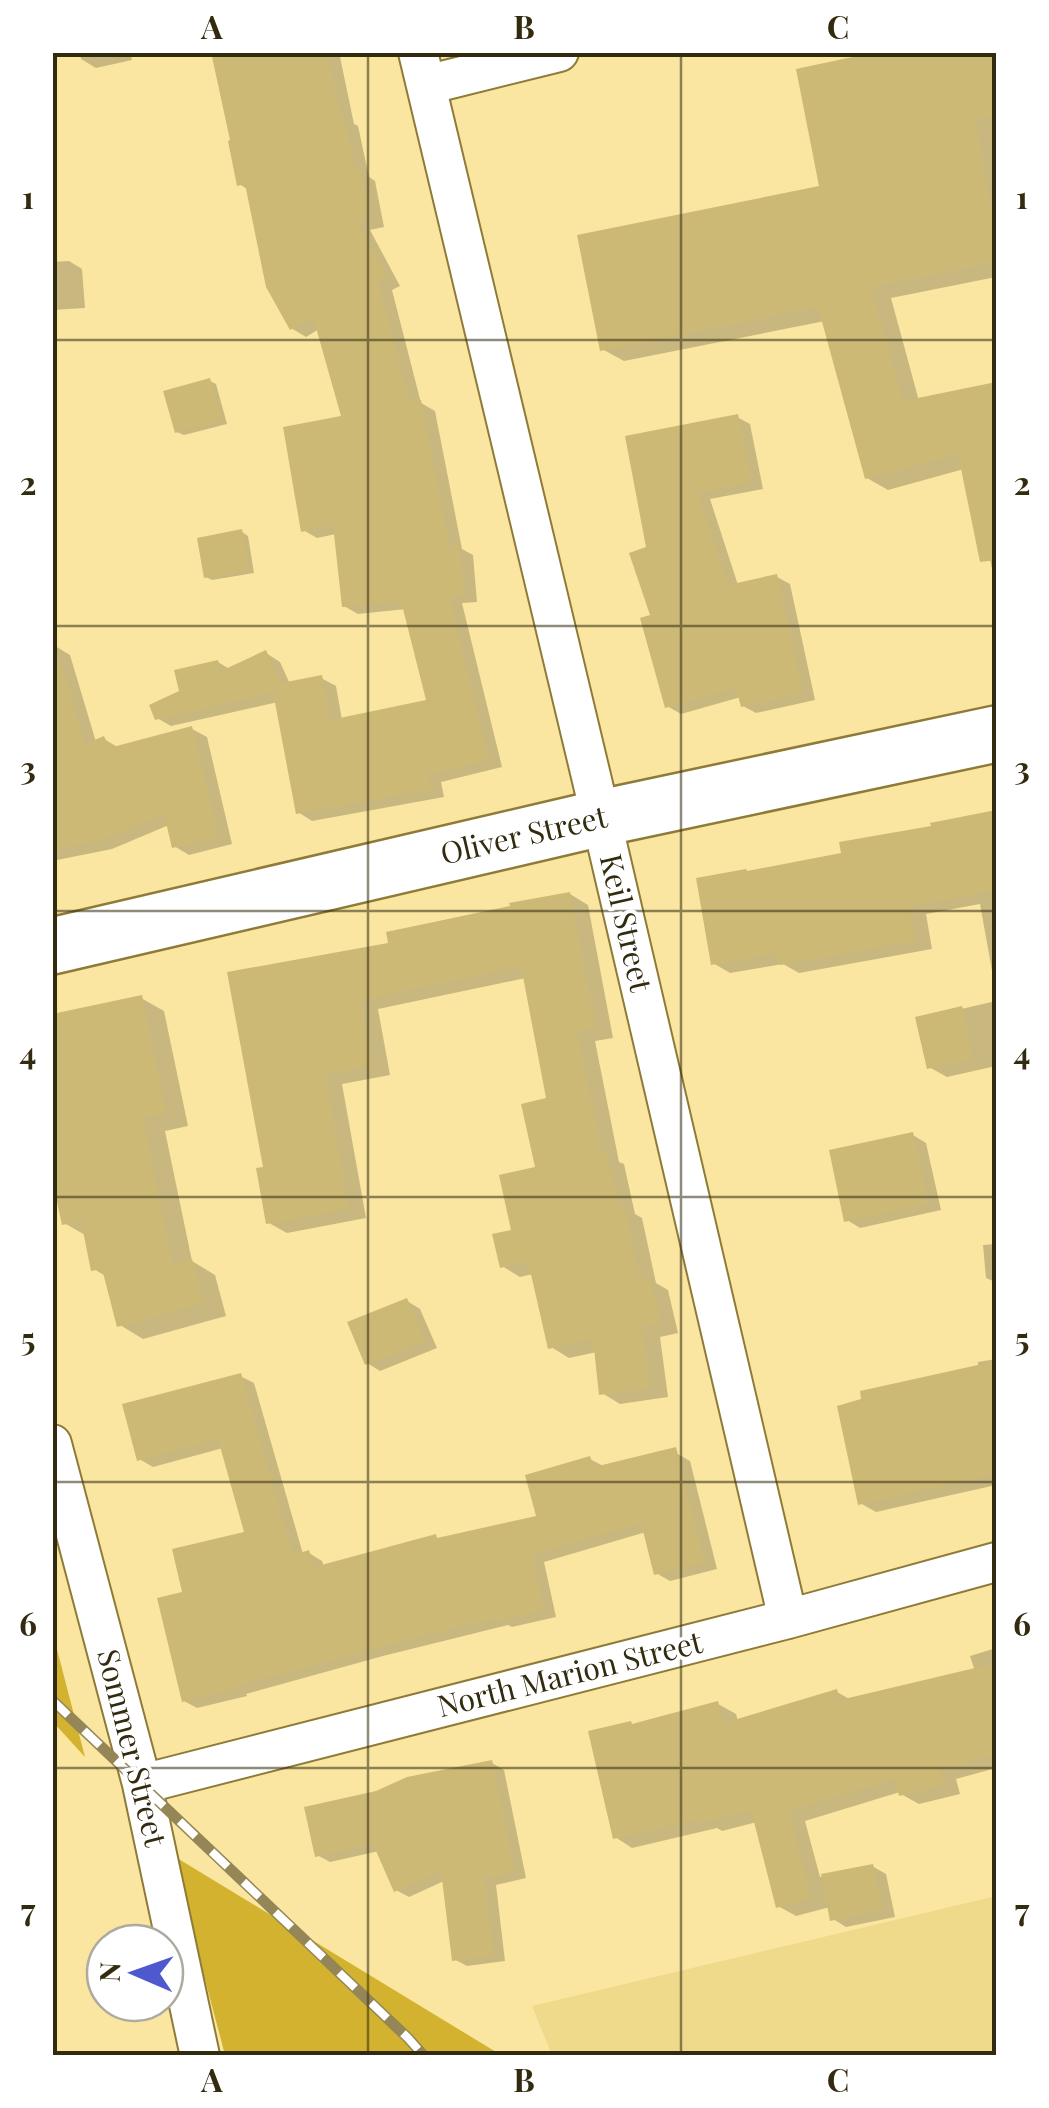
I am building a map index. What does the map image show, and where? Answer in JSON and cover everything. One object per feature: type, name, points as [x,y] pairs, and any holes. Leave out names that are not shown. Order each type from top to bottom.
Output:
[{"type":"street","points":[[422,69],[559,52]]},
{"type":"street","name":"Keil Street","points":[[422,69],[788,1619]]},
{"type":"street","name":"Oliver Street","points":[[52,946],[601,818],[996,734]]},
{"type":"street","name":"Sommer Street","points":[[52,1444],[142,1784],[200,2056]]},
{"type":"street","name":"North Marion Street","points":[[142,1784],[996,1562]]},
{"type":"shaded area","points":[[53,1634],[85,1757],[53,1722]]},
{"type":"shaded area","points":[[172,1855],[501,2055],[225,2055]]},
{"type":"shaded area","points":[[996,1896],[996,2055],[552,2055],[532,2006]]},
{"type":"building","points":[[211,52],[327,52],[371,219],[358,222],[387,277],[378,282],[410,402],[421,400],[449,546],[459,545],[464,595],[449,596],[489,760],[428,775],[431,789],[296,814],[273,692],[155,720],[149,705],[179,691],[174,670],[218,660],[221,671],[266,650],[281,683],[322,675],[330,720],[426,700],[401,601],[342,607],[333,525],[301,532],[283,427],[341,416],[313,317],[290,330],[266,287],[245,184],[237,186]]},
{"type":"building","points":[[876,52],[996,52],[996,116],[975,120],[996,230],[996,262],[871,287],[903,401],[996,382],[996,560],[980,562],[958,454],[865,479],[818,307],[600,351],[577,235],[819,186],[796,69]]},
{"type":"building","points":[[210,378],[222,421],[175,433],[163,391]]},
{"type":"building","points":[[738,414],[751,482],[698,493],[728,585],[777,574],[803,693],[741,707],[736,688],[665,708],[640,618],[650,615],[629,553],[646,547],[625,436]]},
{"type":"building","points":[[242,529],[249,570],[204,578],[197,538]]},
{"type":"building","points":[[62,665],[85,744],[104,736],[109,748],[192,726],[219,837],[172,848],[164,814],[97,841],[52,851],[52,666]]},
{"type":"building","points":[[996,810],[996,890],[910,906],[915,941],[780,965],[777,953],[711,965],[696,878],[841,853],[839,842]]},
{"type":"building","points":[[570,892],[596,1028],[577,1031],[602,1152],[606,1151],[619,1206],[624,1204],[640,1279],[650,1277],[661,1323],[642,1327],[650,1388],[599,1395],[593,1339],[548,1349],[528,1261],[500,1268],[492,1234],[511,1230],[499,1175],[535,1167],[521,1104],[546,1098],[521,966],[361,1000],[373,1066],[325,1074],[349,1209],[266,1224],[256,1168],[263,1167],[227,972],[388,943],[386,932]]},
{"type":"building","points":[[142,995],[166,1114],[143,1118],[173,1264],[192,1259],[204,1303],[117,1327],[102,1269],[91,1271],[81,1221],[62,1225],[52,1178],[52,1014]]},
{"type":"building","points":[[962,1006],[973,1058],[927,1069],[915,1017]]},
{"type":"building","points":[[913,1132],[928,1204],[844,1222],[829,1150]]},
{"type":"building","points":[[407,1298],[425,1341],[365,1365],[347,1322]]},
{"type":"building","points":[[996,1361],[996,1474],[858,1505],[837,1406],[861,1399],[860,1391]]},
{"type":"building","points":[[241,1373],[293,1555],[309,1550],[314,1567],[436,1534],[437,1538],[536,1516],[525,1475],[590,1456],[594,1467],[676,1447],[705,1562],[654,1575],[641,1523],[532,1555],[544,1610],[425,1635],[182,1702],[157,1598],[182,1592],[172,1549],[244,1532],[218,1439],[137,1461],[122,1404]]},
{"type":"building","points":[[996,1663],[996,1754],[940,1770],[944,1785],[899,1796],[895,1779],[789,1811],[811,1898],[776,1908],[751,1810],[613,1839],[588,1731],[631,1721],[632,1724],[718,1701],[724,1723],[837,1689],[840,1700]]},
{"type":"building","points":[[492,1760],[515,1872],[484,1878],[494,1955],[452,1961],[441,1871],[394,1892],[373,1844],[315,1857],[304,1807],[376,1791],[407,1777]]},
{"type":"building","points":[[873,1864],[883,1910],[830,1921],[821,1874]]},
{"type":"railway","points":[[52,1700],[424,2056]]}]
